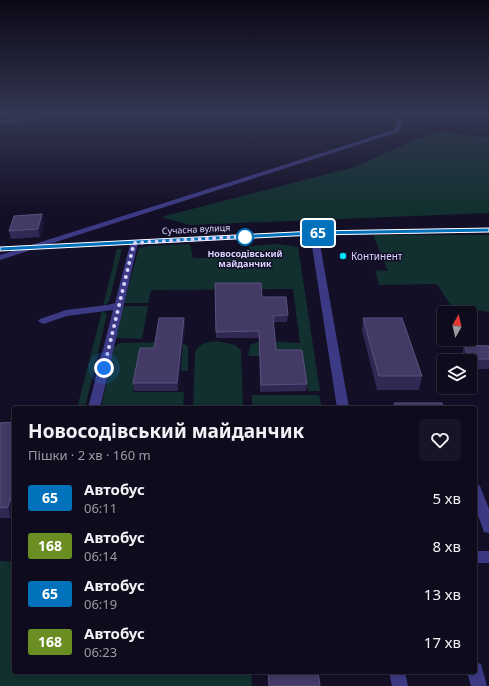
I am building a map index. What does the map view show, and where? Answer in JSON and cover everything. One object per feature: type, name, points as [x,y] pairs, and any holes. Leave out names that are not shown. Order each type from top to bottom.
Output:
[{"type":"main road","name":"Сучасна вулиця","points":[[0,249],[314,233],[489,230]]},
{"type":"street","points":[[0,258],[349,146]]},
{"type":"street","points":[[314,233],[343,406]]},
{"type":"street","points":[[94,406],[134,243]]},
{"type":"street","points":[[43,322],[66,313],[109,308],[120,304]]},
{"type":"street","points":[[477,495],[489,528]]},
{"type":"street","points":[[477,557],[489,557]]},
{"type":"street","points":[[397,674],[400,686]]},
{"type":"street","points":[[476,674],[479,686]]},
{"type":"green space","points":[[401,146],[489,146],[489,213],[190,225],[161,217],[355,167]]},
{"type":"green space","points":[[373,235],[489,235],[489,312],[477,310],[477,306],[451,306],[437,284],[379,285],[375,270],[388,271]]},
{"type":"green space","points":[[190,244],[193,258],[240,258],[239,250],[249,250],[249,246],[277,244],[298,247],[320,391],[308,391],[302,356],[248,356],[250,345],[260,341],[300,343],[293,289],[151,290],[148,303],[124,303],[139,248],[148,246]]},
{"type":"green space","points":[[117,249],[122,249],[109,302],[103,306]]},
{"type":"green space","points":[[123,306],[148,306],[142,339],[115,338]]},
{"type":"green space","points":[[102,311],[107,314],[85,406],[78,406]]},
{"type":"green space","points":[[217,341],[235,345],[241,350],[243,406],[193,406],[195,353],[201,345]]},
{"type":"green space","points":[[172,342],[182,343],[188,346],[188,371],[181,371],[182,355],[139,355],[133,392],[184,392],[183,406],[101,406],[114,347],[120,343]]},
{"type":"green space","points":[[252,395],[319,395],[322,406],[252,406]]},
{"type":"green space","points":[[0,561],[12,562],[12,674],[251,674],[252,686],[0,686]]},
{"type":"building","points":[[42,214],[38,229],[9,231],[14,216]]},
{"type":"building","points":[[215,283],[261,283],[262,297],[286,297],[288,315],[273,316],[276,350],[302,350],[307,384],[261,385],[259,331],[216,332]]},
{"type":"building","points":[[159,318],[184,318],[177,383],[133,383],[140,348],[154,348]]},
{"type":"building","points":[[363,318],[402,318],[422,376],[379,376]]},
{"type":"building","points":[[464,346],[489,346],[489,359],[477,359],[477,354],[468,354]]},
{"type":"building","points":[[394,403],[442,403],[443,406],[395,406]]},
{"type":"building","points":[[12,422],[12,494],[8,507],[0,508],[0,423]]},
{"type":"building","points":[[268,674],[318,674],[320,686],[269,686]]},
{"type":"bus line","name":"65","points":[[0,249],[314,233],[489,230]]},
{"type":"place","name":"Новосодівський майданчик","points":[[245,237]]},
{"type":"place","name":"Континент","points":[[343,256]]},
{"type":"route","points":[[104,368],[134,243],[252,236],[245,237]]}]
